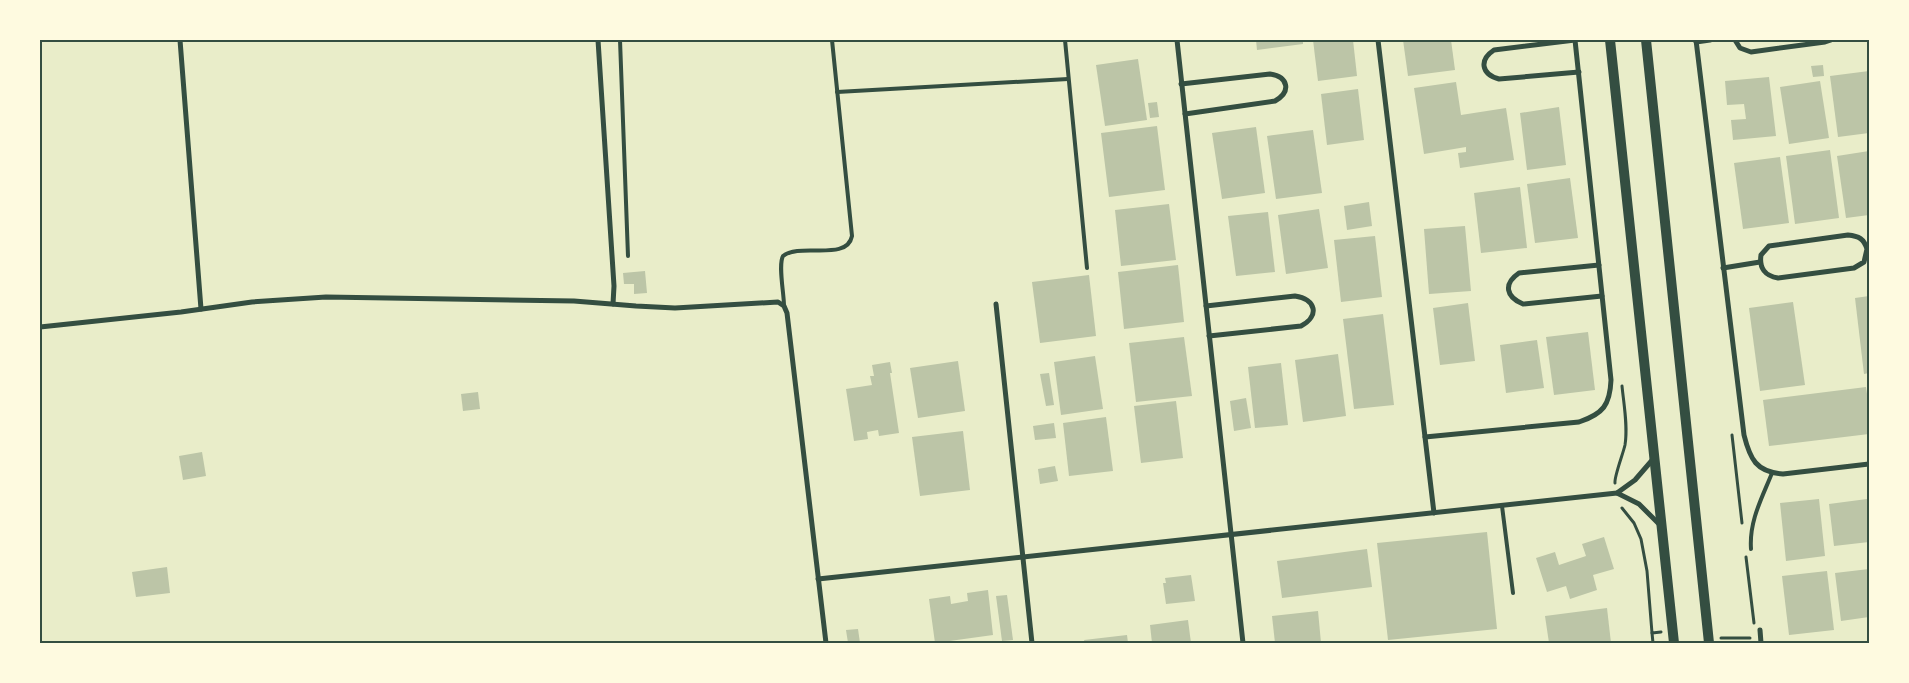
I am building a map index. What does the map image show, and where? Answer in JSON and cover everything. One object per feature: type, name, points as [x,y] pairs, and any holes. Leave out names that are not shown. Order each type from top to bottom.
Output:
[{"type":"main road","points":[[1610,40],[1674,643]]},
{"type":"main road","points":[[1646,40],[1709,641]]},
{"type":"street","points":[[180,40],[201,309]]},
{"type":"street","points":[[598,40],[614,286],[613,304]]},
{"type":"street","points":[[1177,40],[1242,643]]},
{"type":"street","points":[[1378,40],[1434,513]]},
{"type":"street","points":[[1425,437],[1579,422],[1594,417],[1604,408],[1611,395],[1611,380],[1579,72],[1575,40],[1494,50],[1487,54],[1484,62],[1485,71],[1491,77],[1499,79],[1579,72]]},
{"type":"street","points":[[1710,40],[1696,41],[1723,268],[1750,457],[1756,464],[1772,473],[1782,474],[1869,464]]},
{"type":"street","points":[[1735,40],[1740,48],[1751,52],[1831,40]]},
{"type":"street","points":[[1181,84],[1270,74],[1278,75],[1284,81],[1286,90],[1282,97],[1275,101],[1185,114]]},
{"type":"street","points":[[1848,235],[1862,239],[1867,250],[1864,262],[1854,268],[1778,278],[1766,274],[1760,262],[1761,255],[1769,246],[1848,235]]},
{"type":"street","points":[[1723,268],[1760,262]]},
{"type":"street","points":[[1599,265],[1519,273],[1512,278],[1508,286],[1510,294],[1515,301],[1523,304],[1602,296]]},
{"type":"street","points":[[1206,306],[1295,296],[1305,297],[1312,304],[1313,315],[1309,322],[1300,326],[1209,336]]},
{"type":"street","points":[[40,327],[252,302],[326,297],[574,301],[675,308],[775,302],[784,306],[787,313],[826,643]]},
{"type":"street","points":[[996,304],[1032,643]]},
{"type":"street","points":[[818,579],[1617,493],[1635,480],[1654,457]]},
{"type":"street","points":[[1617,493],[1638,504],[1662,526]]},
{"type":"street","points":[[1760,630],[1761,641]]},
{"type":"lane","points":[[620,40],[628,256]]},
{"type":"lane","points":[[784,306],[781,264],[783,256],[791,252],[840,249],[847,246],[851,240],[832,40]]},
{"type":"lane","points":[[1064,40],[1087,268]]},
{"type":"lane","points":[[837,92],[1068,79]]},
{"type":"lane","points":[[1752,548],[1751,533],[1754,518],[1772,473]]},
{"type":"lane","points":[[1502,506],[1513,593]]},
{"type":"path","points":[[1617,493],[1620,505],[1634,523],[1642,538],[1647,571],[1653,643]]},
{"type":"path","points":[[1652,633],[1673,630]]},
{"type":"path","points":[[1709,641],[1761,641]]},
{"type":"building","points":[[1256,40],[1303,40],[1303,44],[1257,50]]},
{"type":"building","points":[[1313,40],[1353,40],[1357,76],[1318,81]]},
{"type":"building","points":[[1403,40],[1451,40],[1455,70],[1408,76]]},
{"type":"building","points":[[1138,59],[1147,120],[1105,126],[1096,65]]},
{"type":"building","points":[[1823,65],[1824,76],[1813,77],[1811,66]]},
{"type":"building","points":[[1869,71],[1869,133],[1838,137],[1830,76]]},
{"type":"building","points":[[1769,77],[1776,136],[1733,140],[1731,120],[1746,119],[1744,104],[1727,105],[1725,81]]},
{"type":"building","points":[[1820,81],[1829,138],[1789,144],[1780,87]]},
{"type":"building","points":[[1456,82],[1461,115],[1506,108],[1514,160],[1460,168],[1458,153],[1466,152],[1466,147],[1424,154],[1414,88]]},
{"type":"building","points":[[1358,89],[1364,140],[1327,145],[1321,94]]},
{"type":"building","points":[[1157,102],[1159,117],[1150,118],[1148,103]]},
{"type":"building","points":[[1559,107],[1566,165],[1527,170],[1520,113]]},
{"type":"building","points":[[1157,126],[1165,190],[1109,197],[1101,133]]},
{"type":"building","points":[[1256,127],[1265,193],[1222,199],[1212,133]]},
{"type":"building","points":[[1313,130],[1322,193],[1276,199],[1267,136]]},
{"type":"building","points":[[1830,150],[1839,218],[1795,224],[1786,156]]},
{"type":"building","points":[[1869,151],[1869,215],[1846,218],[1837,156]]},
{"type":"building","points":[[1780,157],[1789,223],[1743,229],[1734,163]]},
{"type":"building","points":[[1570,178],[1578,238],[1535,243],[1527,184]]},
{"type":"building","points":[[1520,187],[1527,248],[1481,253],[1474,193]]},
{"type":"building","points":[[1369,202],[1372,226],[1347,230],[1344,206]]},
{"type":"building","points":[[1169,204],[1176,260],[1121,266],[1115,210]]},
{"type":"building","points":[[1319,209],[1328,268],[1286,274],[1278,215]]},
{"type":"building","points":[[1268,212],[1275,272],[1236,276],[1228,216]]},
{"type":"building","points":[[1465,226],[1471,291],[1429,294],[1424,229]]},
{"type":"building","points":[[1375,236],[1382,297],[1341,302],[1334,240]]},
{"type":"building","points":[[1178,265],[1184,322],[1124,329],[1118,272]]},
{"type":"building","points":[[645,271],[647,293],[634,294],[634,284],[624,284],[623,273]]},
{"type":"building","points":[[1089,275],[1096,336],[1040,343],[1032,282]]},
{"type":"building","points":[[1869,296],[1869,373],[1864,374],[1855,298]]},
{"type":"building","points":[[1793,302],[1805,385],[1760,391],[1749,308]]},
{"type":"building","points":[[1468,303],[1475,361],[1440,365],[1433,308]]},
{"type":"building","points":[[1383,314],[1394,405],[1354,409],[1343,319]]},
{"type":"building","points":[[1588,332],[1595,390],[1554,395],[1546,337]]},
{"type":"building","points":[[1184,337],[1192,396],[1136,402],[1129,343]]},
{"type":"building","points":[[1537,340],[1544,388],[1506,393],[1500,345]]},
{"type":"building","points":[[1338,354],[1346,416],[1303,422],[1295,360]]},
{"type":"building","points":[[1095,356],[1103,409],[1061,415],[1054,362]]},
{"type":"building","points":[[958,361],[965,411],[918,418],[910,368]]},
{"type":"building","points":[[890,362],[899,433],[879,436],[878,430],[867,432],[868,439],[854,441],[846,389],[872,385],[870,376],[874,376],[872,365]]},
{"type":"building","points":[[1281,363],[1288,425],[1255,428],[1248,367]]},
{"type":"building","points":[[1049,373],[1054,405],[1046,406],[1040,374]]},
{"type":"building","points":[[1866,387],[1869,407],[1869,434],[1769,446],[1763,400]]},
{"type":"building","points":[[478,392],[480,409],[463,411],[461,394]]},
{"type":"building","points":[[1246,398],[1251,428],[1234,431],[1230,401]]},
{"type":"building","points":[[1176,401],[1183,458],[1141,463],[1134,406]]},
{"type":"building","points":[[1106,417],[1113,471],[1069,476],[1063,423]]},
{"type":"building","points":[[1054,423],[1056,438],[1035,440],[1033,426]]},
{"type":"building","points":[[963,431],[970,490],[920,496],[912,437]]},
{"type":"building","points":[[202,452],[206,476],[183,480],[179,456]]},
{"type":"building","points":[[1055,466],[1058,481],[1040,484],[1038,469]]},
{"type":"building","points":[[1819,499],[1825,556],[1786,561],[1780,503]]},
{"type":"building","points":[[1867,499],[1869,542],[1834,546],[1829,504]]},
{"type":"building","points":[[1487,532],[1497,629],[1388,640],[1377,543]]},
{"type":"building","points":[[1604,537],[1614,569],[1593,575],[1597,590],[1570,599],[1566,586],[1547,592],[1536,558],[1555,552],[1559,565],[1586,556],[1582,544]]},
{"type":"building","points":[[1367,549],[1372,587],[1282,598],[1277,561]]},
{"type":"building","points":[[167,567],[170,593],[136,597],[132,572]]},
{"type":"building","points":[[1869,569],[1869,617],[1841,621],[1835,573]]},
{"type":"building","points":[[1827,571],[1834,630],[1789,635],[1782,576]]},
{"type":"building","points":[[1191,575],[1195,601],[1166,604],[1163,583],[1166,583],[1165,578]]},
{"type":"building","points":[[988,590],[993,635],[935,643],[929,599],[950,596],[951,604],[968,601],[967,593]]},
{"type":"building","points":[[1007,595],[1013,640],[1002,641],[996,596]]},
{"type":"building","points":[[1607,608],[1611,643],[1549,643],[1545,616]]},
{"type":"building","points":[[1318,611],[1321,643],[1275,643],[1272,616]]},
{"type":"building","points":[[1188,620],[1191,643],[1152,643],[1150,625]]},
{"type":"building","points":[[858,629],[860,643],[848,643],[846,630]]},
{"type":"building","points":[[1127,635],[1128,643],[1085,643],[1084,640]]}]
